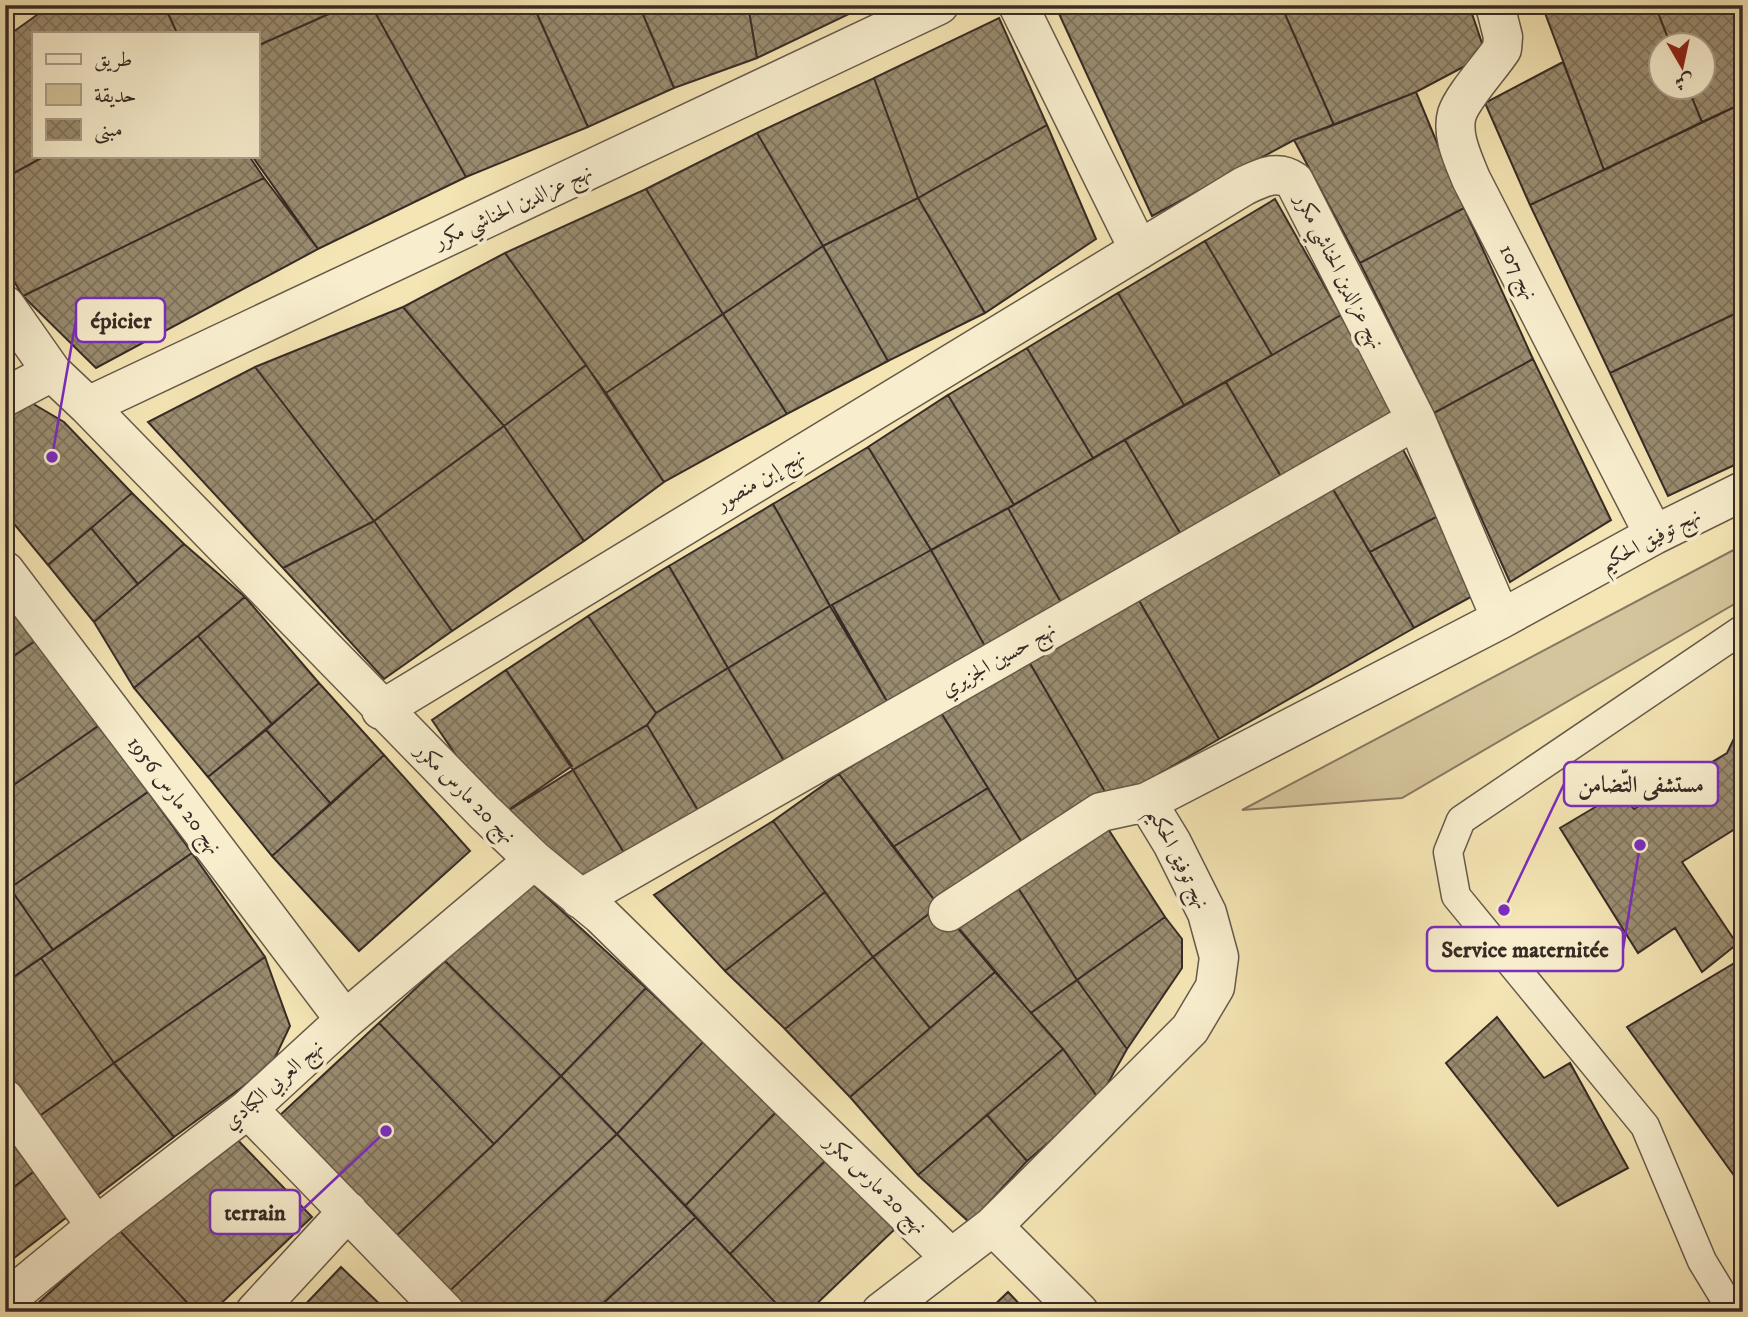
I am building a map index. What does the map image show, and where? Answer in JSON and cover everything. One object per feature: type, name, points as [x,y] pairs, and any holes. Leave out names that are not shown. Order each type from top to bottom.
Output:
[{"type":"street","name":"نهج عزالدين الحناشي مكرر","points":[[88,406],[939,5]]},
{"type":"street","points":[[1018,5],[1139,250]]},
{"type":"street","name":"نهج 107","points":[[1495,5],[1503,37],[1502,49],[1458,111],[1457,135],[1460,150],[1471,178],[1654,535]]},
{"type":"street","name":"نهج عزالدين الحناشي مكرر","points":[[1139,250],[1261,178],[1286,175],[1294,181],[1416,420],[1502,619]]},
{"type":"street","name":"نهج إبن منصور","points":[[381,710],[1139,250]]},
{"type":"street","name":"نهج 20 مارس مكرر","points":[[5,305],[52,372],[381,710],[534,860],[601,915],[951,1258]]},
{"type":"street","points":[[5,397],[52,372]]},
{"type":"street","name":"نهج حسين الجزيري","points":[[580,899],[1416,420]]},
{"type":"street","name":"نهج توفيق الحكيم","points":[[881,1312],[993,1226],[1190,1029],[1215,987],[1219,957],[1207,913],[1147,802],[1502,619],[1654,535],[1743,491]]},
{"type":"street","name":"نهج 20 مارس 1956","points":[[5,571],[345,1020]]},
{"type":"street","points":[[948,912],[1101,812],[1147,802]]},
{"type":"street","name":"نهج العربي الكبادي","points":[[5,1301],[96,1226],[248,1109],[345,1020],[534,860]]},
{"type":"street","points":[[5,1099],[96,1226]]},
{"type":"street","points":[[248,1109],[445,1312]]},
{"type":"street","points":[[255,1312],[348,1211]]},
{"type":"street","points":[[993,1226],[1079,1312]]},
{"type":"lane","points":[[1733,1312],[1702,1261],[1645,1126],[1456,896],[1448,852],[1461,820],[1743,629]]},
{"type":"green space","points":[[1743,545],[1743,599],[1402,798],[1242,810]]},
{"type":"building","points":[[51,5],[164,5],[177,32],[32,32],[32,158],[41,158],[5,178],[5,58],[13,32]]},
{"type":"building","points":[[164,5],[349,5],[259,45],[259,32],[177,32]]},
{"type":"building","points":[[349,5],[371,5],[466,177],[318,249],[253,158],[259,158],[259,45]]},
{"type":"building","points":[[371,5],[533,5],[588,127],[466,177]]},
{"type":"building","points":[[533,5],[639,5],[674,88],[588,127]]},
{"type":"building","points":[[639,5],[748,5],[757,58],[674,88]]},
{"type":"building","points":[[748,5],[847,5],[849,14],[757,58]]},
{"type":"building","points":[[1055,5],[1281,5],[1334,125],[1294,140],[1152,216]]},
{"type":"building","points":[[1281,5],[1469,5],[1486,55],[1416,92],[1334,125]]},
{"type":"building","points":[[1542,5],[1655,5],[1666,32],[1646,32],[1646,102],[1694,102],[1702,122],[1604,170]]},
{"type":"building","points":[[1655,5],[1743,5],[1743,103],[1702,122],[1694,102],[1716,102],[1716,32],[1666,32]]},
{"type":"building","points":[[999,18],[1047,125],[918,198],[874,78]]},
{"type":"building","points":[[1563,62],[1604,170],[1530,205],[1485,103]]},
{"type":"building","points":[[874,78],[918,198],[823,246],[757,133]]},
{"type":"building","points":[[1416,92],[1464,208],[1360,263],[1294,140]]},
{"type":"building","points":[[1743,103],[1743,310],[1610,373],[1530,205]]},
{"type":"building","points":[[1047,125],[1096,239],[985,313],[918,198]]},
{"type":"building","points":[[757,133],[823,246],[723,314],[646,189]]},
{"type":"building","points":[[41,158],[250,158],[264,178],[23,296],[5,267],[5,178]]},
{"type":"building","points":[[264,178],[318,249],[96,368],[23,296]]},
{"type":"building","points":[[646,189],[723,314],[606,393],[505,253]]},
{"type":"building","points":[[918,198],[985,313],[888,361],[823,246]]},
{"type":"building","points":[[1275,199],[1341,315],[1272,355],[1205,241]]},
{"type":"building","points":[[1464,208],[1533,359],[1434,413],[1360,263]]},
{"type":"building","points":[[1205,241],[1272,355],[1184,405],[1118,293]]},
{"type":"building","points":[[823,246],[888,361],[787,414],[723,314]]},
{"type":"building","points":[[505,253],[586,365],[504,426],[403,307]]},
{"type":"building","points":[[1118,293],[1184,405],[1093,458],[1027,348]]},
{"type":"building","points":[[403,307],[504,426],[374,521],[255,367]]},
{"type":"building","points":[[1743,310],[1743,461],[1668,496],[1610,373]]},
{"type":"building","points":[[723,314],[787,414],[664,482],[606,393]]},
{"type":"building","points":[[1341,315],[1398,413],[1283,480],[1226,382]]},
{"type":"building","points":[[1027,348],[1093,458],[1014,505],[948,395]]},
{"type":"building","points":[[1533,359],[1611,520],[1510,582],[1434,413]]},
{"type":"building","points":[[586,365],[664,482],[584,541],[504,426]]},
{"type":"building","points":[[255,367],[374,521],[283,568],[148,422]]},
{"type":"building","points":[[1226,382],[1283,480],[1183,538],[1125,440]]},
{"type":"building","points":[[948,395],[1014,505],[931,550],[868,447]]},
{"type":"building","points":[[30,402],[64,422],[132,493],[48,565],[5,513],[5,419]]},
{"type":"building","points":[[504,426],[584,541],[452,631],[374,521]]},
{"type":"building","points":[[1125,440],[1183,538],[1063,606],[1008,508]]},
{"type":"building","points":[[1399,442],[1438,516],[1370,552],[1330,484]]},
{"type":"building","points":[[868,447],[931,550],[830,606],[773,504]]},
{"type":"building","points":[[1330,484],[1414,628],[1219,739],[1137,597]]},
{"type":"building","points":[[132,493],[184,544],[138,584],[91,528]]},
{"type":"building","points":[[773,504],[830,606],[728,668],[669,566]]},
{"type":"building","points":[[1008,508],[1063,606],[986,648],[931,550]]},
{"type":"building","points":[[1438,516],[1478,593],[1414,628],[1370,552]]},
{"type":"building","points":[[374,521],[452,631],[384,679],[283,568]]},
{"type":"building","points":[[91,528],[138,584],[94,622],[48,565]]},
{"type":"building","points":[[184,544],[245,597],[134,688],[94,622]]},
{"type":"building","points":[[931,550],[986,648],[888,703],[832,605]]},
{"type":"building","points":[[669,566],[728,668],[656,713],[588,616]]},
{"type":"building","points":[[5,592],[38,639],[5,662]]},
{"type":"building","points":[[245,597],[319,683],[272,724],[198,636]]},
{"type":"building","points":[[1137,597],[1219,739],[1111,802],[1028,660]]},
{"type":"building","points":[[830,606],[888,703],[786,764],[728,668]]},
{"type":"building","points":[[588,616],[656,713],[647,725],[573,770],[506,670]]},
{"type":"building","points":[[198,636],[272,724],[208,777],[134,688]]},
{"type":"building","points":[[38,639],[101,724],[5,791],[5,662]]},
{"type":"building","points":[[1028,660],[1111,802],[1029,854],[940,711]]},
{"type":"building","points":[[728,668],[786,764],[699,812],[647,725],[656,713]]},
{"type":"building","points":[[506,670],[572,766],[498,817],[432,720]]},
{"type":"building","points":[[319,683],[384,755],[331,804],[266,730]]},
{"type":"building","points":[[940,711],[988,788],[893,847],[839,774]]},
{"type":"building","points":[[1743,720],[1743,824],[1682,862],[1737,944],[1702,972],[1675,928],[1638,953],[1560,828],[1619,793],[1634,809],[1727,753]]},
{"type":"building","points":[[101,724],[148,792],[10,888],[5,882],[5,791]]},
{"type":"building","points":[[647,725],[699,812],[626,856],[573,770]]},
{"type":"building","points":[[266,730],[331,804],[272,856],[208,777]]},
{"type":"building","points":[[384,755],[470,851],[359,951],[272,856]]},
{"type":"building","points":[[573,770],[626,856],[581,882],[498,817]]},
{"type":"building","points":[[839,774],[939,906],[873,957],[773,821]]},
{"type":"building","points":[[988,788],[1029,854],[939,906],[893,847]]},
{"type":"building","points":[[148,792],[192,853],[53,950],[10,888]]},
{"type":"building","points":[[773,821],[825,892],[725,971],[654,895]]},
{"type":"building","points":[[1103,821],[1165,917],[1077,980],[1015,883]]},
{"type":"building","points":[[192,853],[265,957],[114,1063],[41,958]]},
{"type":"building","points":[[526,878],[646,988],[561,1076],[445,961]]},
{"type":"building","points":[[1015,883],[1077,980],[1031,1013],[956,925]]},
{"type":"building","points":[[10,888],[53,950],[5,983],[5,892]]},
{"type":"building","points":[[825,892],[873,957],[785,1029],[725,971]]},
{"type":"building","points":[[939,906],[995,972],[930,1028],[873,957]]},
{"type":"building","points":[[1165,917],[1182,939],[1182,968],[1127,1049],[1077,980]]},
{"type":"building","points":[[265,957],[290,1026],[271,1066],[174,1137],[114,1063]]},
{"type":"building","points":[[873,957],[930,1028],[850,1097],[785,1029]]},
{"type":"building","points":[[41,958],[114,1063],[38,1117],[5,1073],[5,983]]},
{"type":"building","points":[[1743,958],[1743,1188],[1627,1027]]},
{"type":"building","points":[[445,961],[561,1076],[494,1144],[379,1023]]},
{"type":"building","points":[[995,972],[1063,1049],[918,1175],[850,1097]]},
{"type":"building","points":[[1077,980],[1127,1049],[1099,1099],[1063,1049],[1031,1013]]},
{"type":"building","points":[[646,988],[703,1042],[617,1134],[561,1076]]},
{"type":"building","points":[[1497,1017],[1544,1078],[1570,1063],[1628,1168],[1558,1206],[1446,1063]]},
{"type":"building","points":[[379,1023],[494,1144],[393,1239],[278,1117]]},
{"type":"building","points":[[703,1042],[777,1111],[685,1206],[617,1134]]},
{"type":"building","points":[[1063,1049],[1099,1099],[1027,1161],[987,1115]]},
{"type":"building","points":[[114,1063],[174,1137],[95,1197],[38,1117]]},
{"type":"building","points":[[561,1076],[617,1134],[441,1299],[393,1239],[494,1144]]},
{"type":"building","points":[[777,1111],[828,1158],[730,1254],[685,1206]]},
{"type":"building","points":[[987,1115],[1027,1161],[970,1223],[918,1175]]},
{"type":"building","points":[[5,1122],[41,1166],[5,1194]]},
{"type":"building","points":[[228,1130],[312,1217],[212,1312],[196,1312],[119,1230]]},
{"type":"building","points":[[617,1134],[696,1217],[594,1312],[453,1312],[441,1299]]},
{"type":"building","points":[[828,1158],[897,1227],[808,1312],[784,1312],[730,1254]]},
{"type":"building","points":[[41,1166],[76,1210],[5,1265],[5,1194]]},
{"type":"building","points":[[696,1217],[784,1312],[602,1312],[598,1308]]},
{"type":"building","points":[[119,1230],[196,1312],[46,1312],[38,1303]]},
{"type":"building","points":[[341,1267],[388,1312],[298,1312]]},
{"type":"building","points":[[1008,1292],[1027,1312],[987,1312]]},
{"type":"place","name":"épicier","points":[[52,457]]},
{"type":"place","name":"Service maternitée","points":[[1640,845]]},
{"type":"place","name":"مستشفى التّضامن","points":[[1504,910]]},
{"type":"place","name":"terrain","points":[[386,1131]]}]
